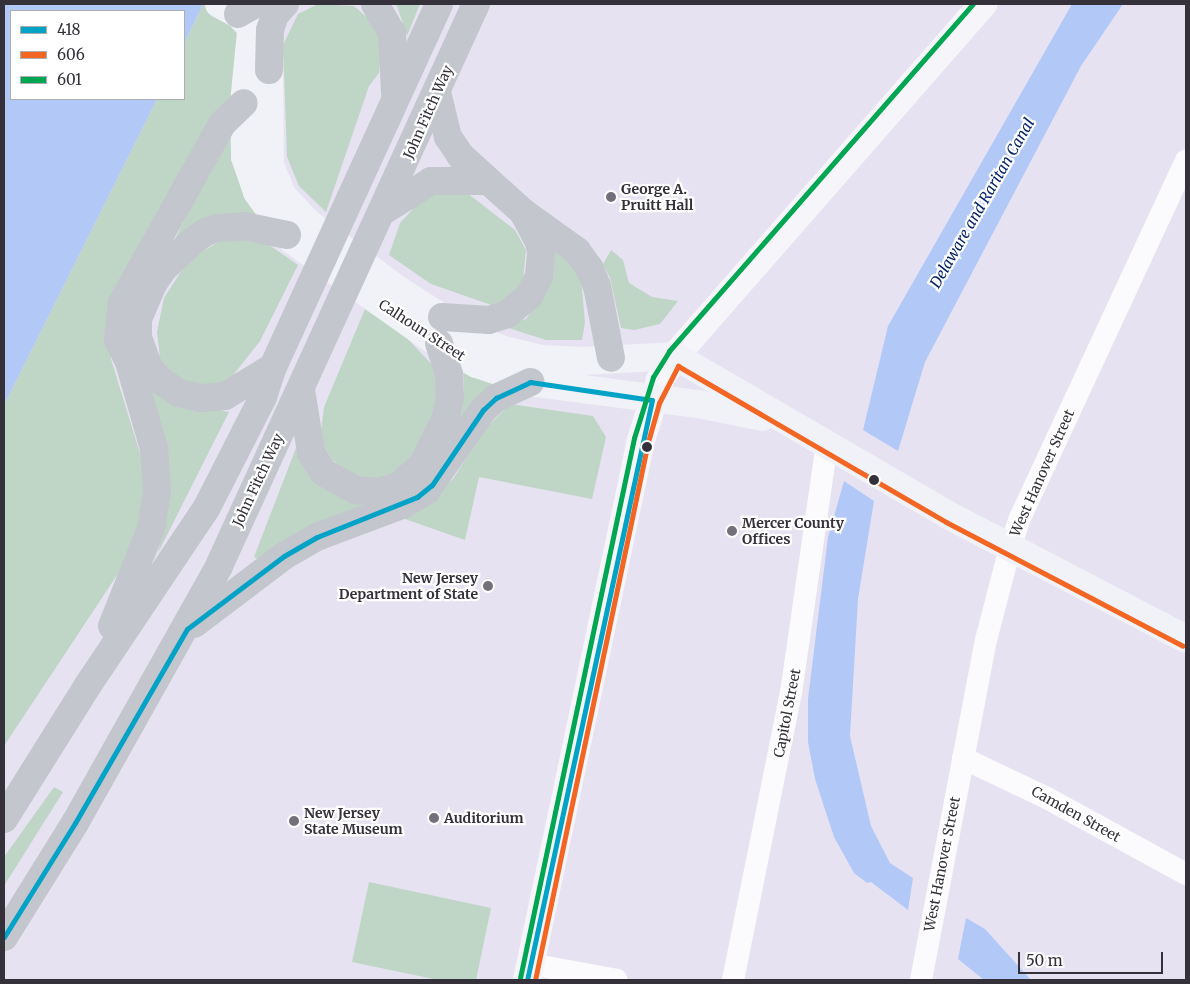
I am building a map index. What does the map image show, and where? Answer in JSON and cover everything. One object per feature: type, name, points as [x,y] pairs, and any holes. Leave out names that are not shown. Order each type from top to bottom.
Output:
[{"type":"highway","points":[[269,70],[270,30],[275,15],[284,4]]},
{"type":"highway","points":[[375,4],[392,33],[395,98]]},
{"type":"highway","points":[[4,818],[88,685],[206,508],[263,397],[274,366],[439,4]]},
{"type":"highway","name":"John Fitch Way","points":[[4,937],[75,823],[187,629],[301,390],[365,243],[384,211],[476,4]]},
{"type":"highway","points":[[437,92],[448,137],[486,181],[523,212],[577,251],[590,269],[597,286],[611,358]]},
{"type":"highway","points":[[88,685],[151,529],[157,492],[154,449],[130,362],[118,339],[122,303],[222,124],[244,102]]},
{"type":"highway","points":[[384,211],[431,181],[486,181]]},
{"type":"highway","points":[[301,390],[311,452],[323,472],[356,490],[377,492],[397,487],[422,466],[446,417],[450,396],[450,374],[441,331],[508,314],[529,296],[539,276],[541,252],[539,242],[523,212]]},
{"type":"highway","points":[[274,366],[226,396],[201,398],[179,393],[160,380],[148,365],[138,338],[138,319],[153,284],[163,269],[193,241],[206,232],[218,228],[244,226],[295,233]]},
{"type":"highway","points":[[187,629],[284,556],[317,537],[402,505],[426,491],[483,410],[496,398],[530,382]]},
{"type":"main road","name":"Calhoun Street","points":[[241,12],[258,35],[269,70],[270,165],[295,233]]},
{"type":"main road","name":"Calhoun Street","points":[[241,12],[245,156],[257,192],[295,233],[441,331],[477,364],[530,382],[652,400],[715,406],[791,424]]},
{"type":"main road","name":"Calhoun Street","points":[[441,331],[470,336],[508,351],[541,359],[583,361],[675,356],[884,478],[1010,548],[1186,639]]},
{"type":"street","points":[[617,980],[529,972],[620,532],[652,400],[675,356],[983,4]]},
{"type":"street","name":"West Hanover Street","points":[[921,980],[935,898],[986,640],[1010,548],[1020,518],[1186,161]]},
{"type":"street","name":"Capitol Street","points":[[733,980],[791,693],[827,443]]},
{"type":"street","name":"Camden Street","points":[[963,758],[988,767],[1186,874]]},
{"type":"green space","points":[[203,4],[254,4],[235,103],[113,303],[111,359],[151,489],[127,560],[4,746],[4,405],[156,100],[185,100],[185,42]]},
{"type":"green space","points":[[318,4],[354,6],[372,22],[382,44],[379,73],[369,86],[326,212],[299,186],[287,157],[283,45],[298,14]]},
{"type":"green space","points":[[395,4],[420,4],[407,36],[397,6]]},
{"type":"green space","points":[[233,122],[262,216],[173,243]]},
{"type":"green space","points":[[462,189],[515,230],[526,250],[523,281],[506,302],[494,306],[431,284],[389,255],[400,223],[425,196]]},
{"type":"green space","points":[[548,233],[580,267],[585,322],[582,340],[546,340],[499,325],[526,319],[545,292]]},
{"type":"green space","points":[[224,239],[262,240],[298,265],[260,341],[227,383],[203,387],[179,381],[160,358],[157,332],[164,298],[189,259]]},
{"type":"green space","points":[[611,250],[623,260],[629,283],[652,297],[678,301],[660,324],[634,330],[621,328],[610,278],[603,264]]},
{"type":"green space","points":[[365,309],[405,336],[435,368],[441,408],[406,469],[381,479],[355,476],[332,460],[320,439],[324,407]]},
{"type":"green space","points":[[463,368],[503,382],[459,423],[464,394]]},
{"type":"green space","points":[[141,371],[188,404],[229,412],[158,553],[165,519]]},
{"type":"green space","points":[[510,404],[593,416],[606,437],[592,499],[479,477],[465,540],[405,519],[453,479],[484,430]]},
{"type":"green space","points":[[303,446],[311,469],[330,492],[372,501],[329,520],[258,559],[254,557],[296,448]]},
{"type":"green space","points":[[54,787],[63,792],[4,886],[4,857]]},
{"type":"green space","points":[[369,882],[491,908],[476,980],[438,980],[352,962]]},
{"type":"water","points":[[4,4],[203,4],[185,42],[185,10],[10,10],[10,100],[156,100],[4,405]]},
{"type":"water","name":"Delaware and Raritan Canal","points":[[1072,4],[1123,4],[1081,66],[925,362],[898,451],[863,430],[888,326]]},
{"type":"water","points":[[844,481],[874,501],[858,599],[850,736],[871,826],[890,863],[913,878],[908,910],[871,882],[867,883],[854,873],[834,837],[815,779],[808,742],[808,699],[828,537]]},
{"type":"water","points":[[966,918],[985,929],[1031,980],[984,980],[958,959]]},
{"type":"transit line","name":"601","points":[[520,978],[634,438],[653,377],[669,351],[973,4]]},
{"type":"transit line","name":"606","points":[[535,980],[648,442],[659,403],[678,366],[946,522],[1183,646]]},
{"type":"transit line","name":"418","points":[[4,937],[75,823],[187,629],[284,556],[317,537],[417,497],[432,485],[483,410],[496,398],[530,382],[652,400],[527,980]]},
{"type":"place","name":"George A. Pruitt Hall","points":[[611,197]]},
{"type":"place","name":"Mercer County Offices","points":[[732,531]]},
{"type":"place","name":"New Jersey Department of State","points":[[488,586]]},
{"type":"place","name":"Auditorium","points":[[434,818]]},
{"type":"place","name":"New Jersey State Museum","points":[[294,821]]}]
